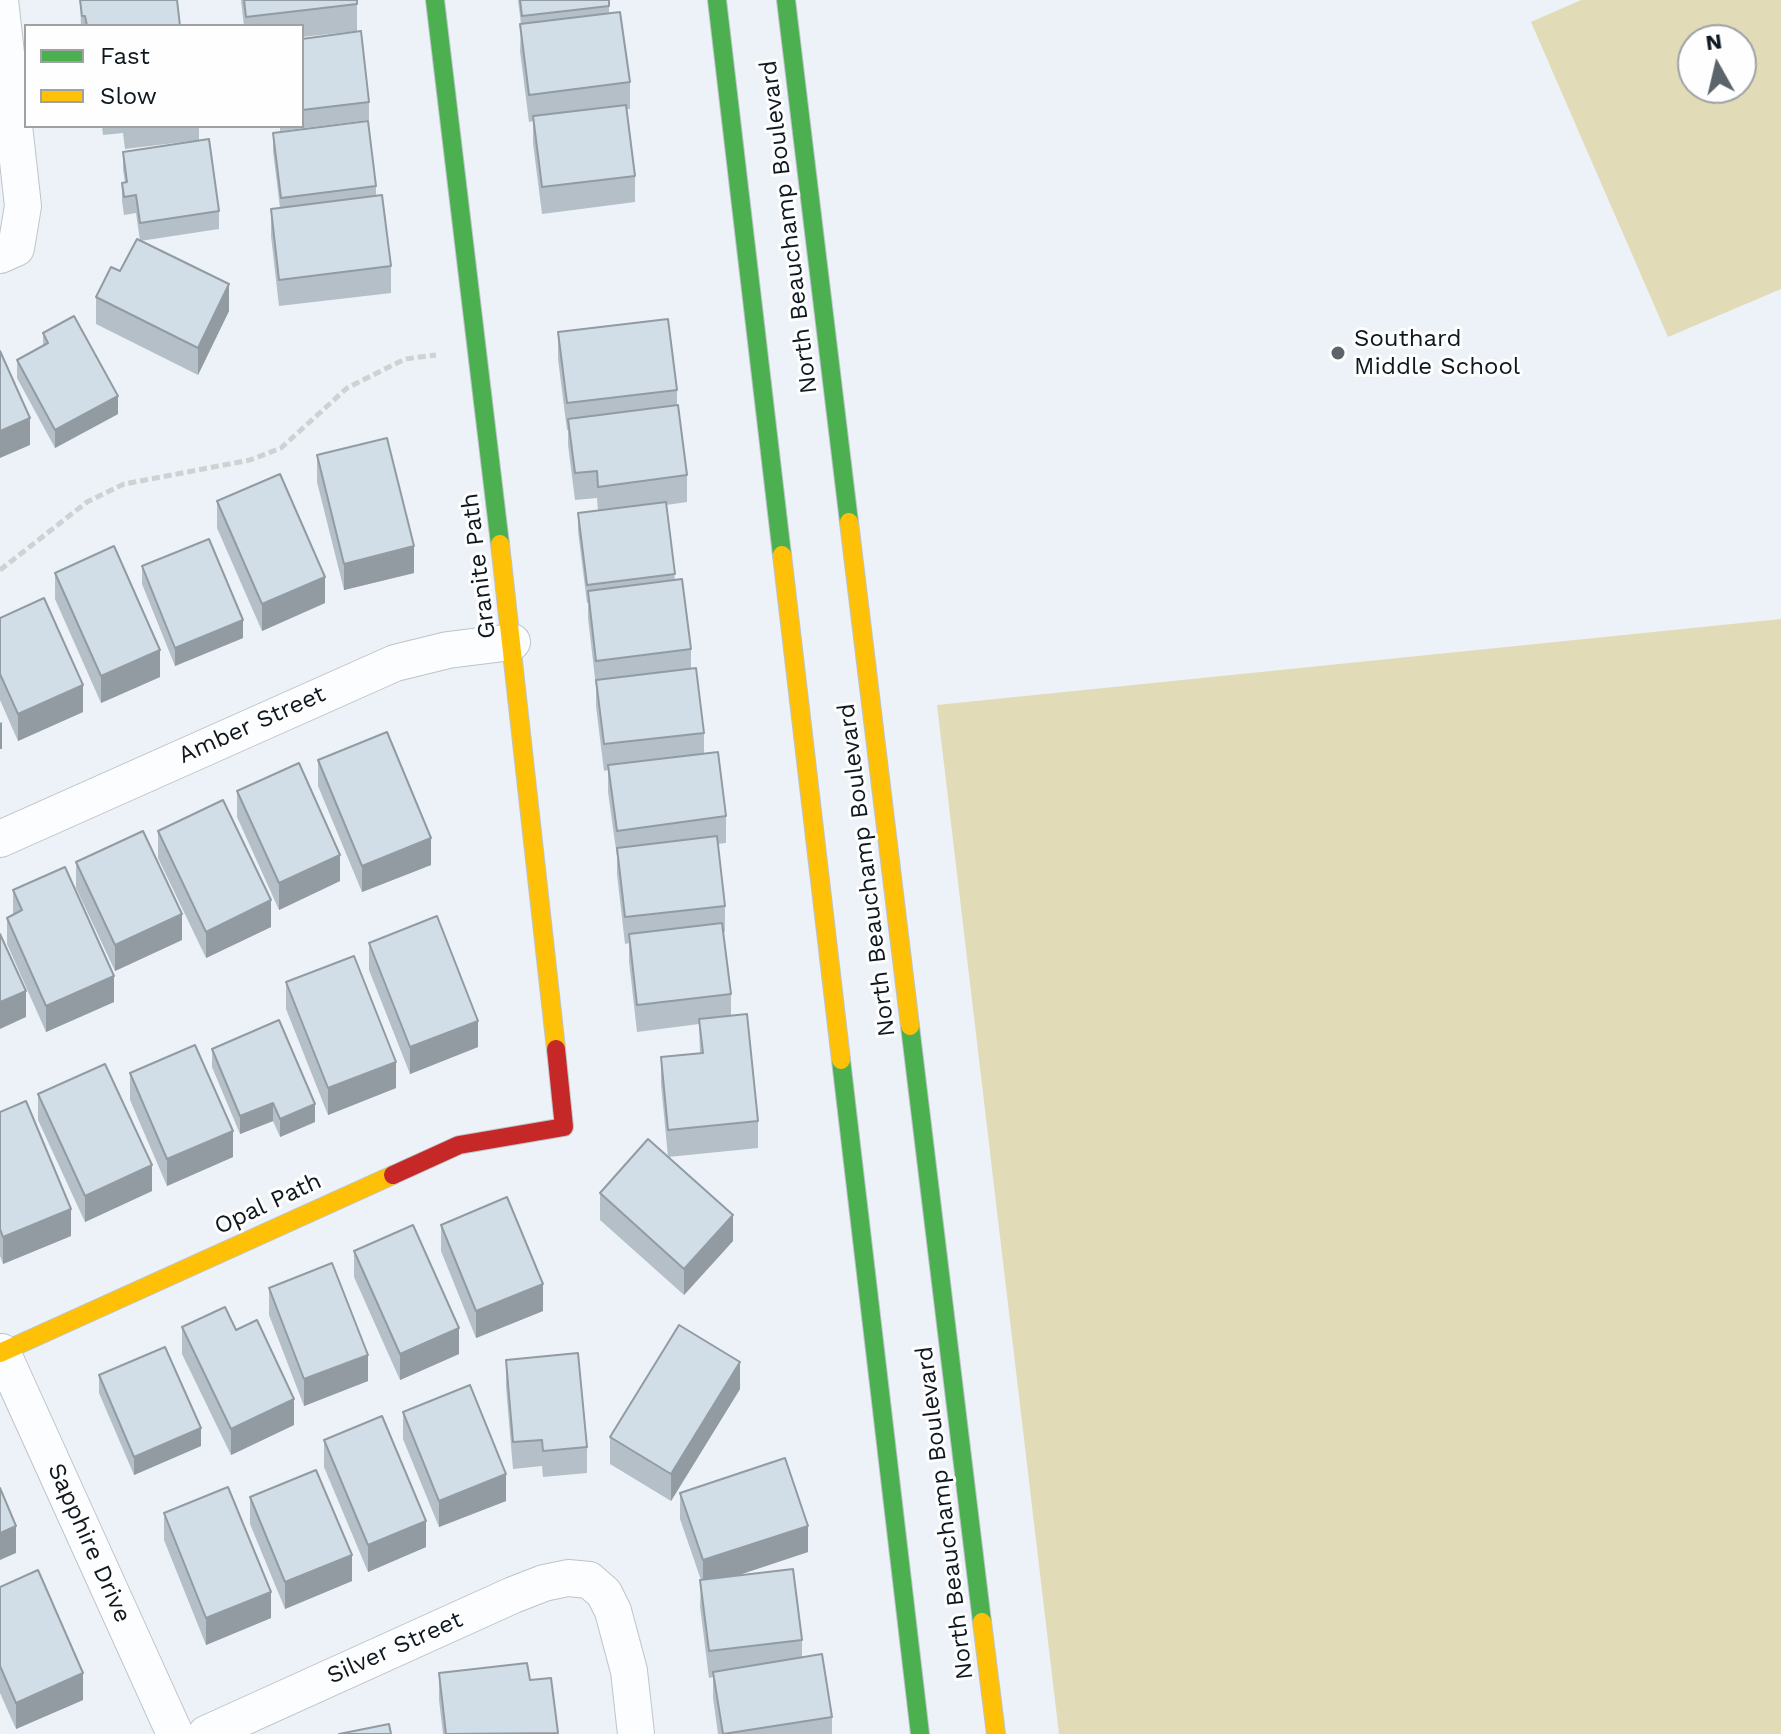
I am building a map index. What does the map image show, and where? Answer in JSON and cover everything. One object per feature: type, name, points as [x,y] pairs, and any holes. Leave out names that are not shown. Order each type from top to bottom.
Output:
[{"type":"street","points":[[0,0],[23,206],[16,248],[0,255]]},
{"type":"street","name":"Granite Path","points":[[435,0],[512,642],[564,1127]]},
{"type":"street","name":"North Beauchamp Boulevard","points":[[717,0],[920,1734]]},
{"type":"street","name":"North Beauchamp Boulevard","points":[[786,0],[996,1734]]},
{"type":"street","name":"Amber Street","points":[[0,839],[395,663],[448,650],[512,642]]},
{"type":"street","name":"Opal Path","points":[[1,1353],[446,1150],[501,1136],[564,1127]]},
{"type":"street","name":"Sapphire Drive","points":[[1,1353],[175,1734]]},
{"type":"street","name":"Silver Street","points":[[206,1734],[513,1595],[568,1578],[589,1580],[604,1593],[621,1633],[636,1734]]},
{"type":"path","points":[[0,570],[87,502],[124,484],[250,460],[281,448],[347,388],[405,359],[440,355]]},
{"type":"shaded area","points":[[1581,0],[1781,0],[1781,289],[1668,337],[1531,22]]},
{"type":"shaded area","points":[[1781,619],[1781,1734],[1059,1734],[937,705]]},
{"type":"building","points":[[80,0],[177,0],[180,24],[87,24],[85,16],[82,16]]},
{"type":"building","points":[[244,0],[357,0],[357,4],[246,17]]},
{"type":"building","points":[[520,0],[609,0],[609,6],[522,16]]},
{"type":"building","points":[[620,12],[630,82],[529,95],[520,24]]},
{"type":"building","points":[[361,31],[369,102],[304,110],[304,39]]},
{"type":"building","points":[[626,105],[635,176],[542,187],[533,116]]},
{"type":"building","points":[[368,121],[376,186],[281,198],[273,133]]},
{"type":"building","points":[[209,139],[219,211],[140,223],[136,195],[124,197],[122,183],[127,182],[123,152]]},
{"type":"building","points":[[382,195],[391,266],[279,280],[271,209]]},
{"type":"building","points":[[137,239],[229,284],[198,348],[96,297],[111,267],[120,271]]},
{"type":"building","points":[[74,316],[118,396],[55,430],[17,360],[48,343],[43,333]]},
{"type":"building","points":[[668,319],[677,390],[567,403],[558,332]]},
{"type":"building","points":[[0,351],[30,418],[0,431]]},
{"type":"building","points":[[678,405],[687,475],[598,487],[597,471],[575,473],[568,419]]},
{"type":"building","points":[[387,438],[414,546],[344,564],[317,455]]},
{"type":"building","points":[[280,474],[325,577],[262,604],[217,501]]},
{"type":"building","points":[[666,502],[675,574],[587,585],[578,513]]},
{"type":"building","points":[[209,539],[243,620],[175,648],[142,566]]},
{"type":"building","points":[[114,546],[160,650],[101,676],[55,573]]},
{"type":"building","points":[[682,579],[691,649],[596,661],[588,591]]},
{"type":"building","points":[[44,598],[83,685],[18,714],[0,674],[0,618]]},
{"type":"building","points":[[696,668],[704,733],[604,744],[596,680]]},
{"type":"building","points":[[387,732],[431,838],[362,866],[318,760]]},
{"type":"building","points":[[718,752],[726,816],[617,831],[608,765]]},
{"type":"building","points":[[299,763],[340,855],[279,883],[237,791]]},
{"type":"building","points":[[223,800],[271,900],[206,932],[158,831]]},
{"type":"building","points":[[143,831],[182,914],[115,945],[76,862]]},
{"type":"building","points":[[717,836],[725,906],[625,917],[617,848]]},
{"type":"building","points":[[65,867],[114,976],[46,1006],[7,918],[22,910],[13,890]]},
{"type":"building","points":[[437,916],[478,1021],[410,1047],[369,943]]},
{"type":"building","points":[[722,923],[731,994],[637,1005],[629,934]]},
{"type":"building","points":[[0,934],[26,991],[0,1002]]},
{"type":"building","points":[[354,956],[396,1062],[328,1088],[286,982]]},
{"type":"building","points":[[747,1014],[758,1121],[668,1130],[661,1057],[703,1053],[699,1019]]},
{"type":"building","points":[[279,1020],[315,1104],[280,1119],[273,1103],[240,1116],[212,1049]]},
{"type":"building","points":[[195,1045],[233,1131],[167,1159],[130,1073]]},
{"type":"building","points":[[105,1064],[152,1165],[85,1196],[38,1094]]},
{"type":"building","points":[[26,1101],[71,1209],[3,1237],[0,1229],[0,1112]]},
{"type":"building","points":[[648,1139],[733,1215],[684,1269],[600,1193]]},
{"type":"building","points":[[507,1197],[543,1284],[476,1311],[441,1225]]},
{"type":"building","points":[[413,1225],[459,1328],[400,1354],[354,1251]]},
{"type":"building","points":[[332,1263],[368,1355],[304,1379],[269,1288]]},
{"type":"building","points":[[225,1307],[236,1330],[257,1320],[294,1399],[231,1429],[182,1327]]},
{"type":"building","points":[[679,1325],[740,1362],[671,1474],[610,1437]]},
{"type":"building","points":[[165,1347],[201,1428],[134,1457],[99,1375]]},
{"type":"building","points":[[578,1353],[587,1447],[543,1451],[542,1440],[513,1442],[506,1360]]},
{"type":"building","points":[[470,1385],[506,1474],[439,1501],[403,1412]]},
{"type":"building","points":[[382,1416],[426,1521],[368,1545],[324,1440]]},
{"type":"building","points":[[785,1458],[808,1526],[703,1560],[680,1493]]},
{"type":"building","points":[[316,1470],[352,1555],[285,1582],[250,1497]]},
{"type":"building","points":[[228,1487],[271,1592],[206,1618],[164,1513]]},
{"type":"building","points":[[0,1488],[16,1526],[0,1533]]},
{"type":"building","points":[[793,1569],[802,1640],[709,1651],[700,1580]]},
{"type":"building","points":[[38,1570],[83,1673],[16,1703],[0,1666],[0,1587]]},
{"type":"building","points":[[822,1654],[832,1717],[723,1734],[713,1672]]},
{"type":"building","points":[[527,1663],[530,1680],[551,1678],[558,1733],[446,1734],[439,1673]]},
{"type":"building","points":[[389,1724],[391,1734],[339,1734]]},
{"type":"traffic: fast","points":[[435,0],[500,544]]},
{"type":"traffic: fast","points":[[717,0],[782,555]]},
{"type":"traffic: fast","points":[[786,0],[849,522]]},
{"type":"traffic: fast","points":[[910,1026],[982,1622]]},
{"type":"traffic: fast","points":[[841,1060],[920,1734]]},
{"type":"traffic: slow","points":[[849,522],[910,1026]]},
{"type":"traffic: slow","points":[[500,544],[556,1049]]},
{"type":"traffic: slow","points":[[782,555],[841,1060]]},
{"type":"traffic: slow","points":[[0,1353],[393,1175]]},
{"type":"traffic: slow","points":[[982,1622],[996,1734]]},
{"type":"traffic: jam","points":[[393,1175],[459,1145],[564,1127],[556,1049]]},
{"type":"place","name":"Southard Middle School","points":[[1338,353]]}]
